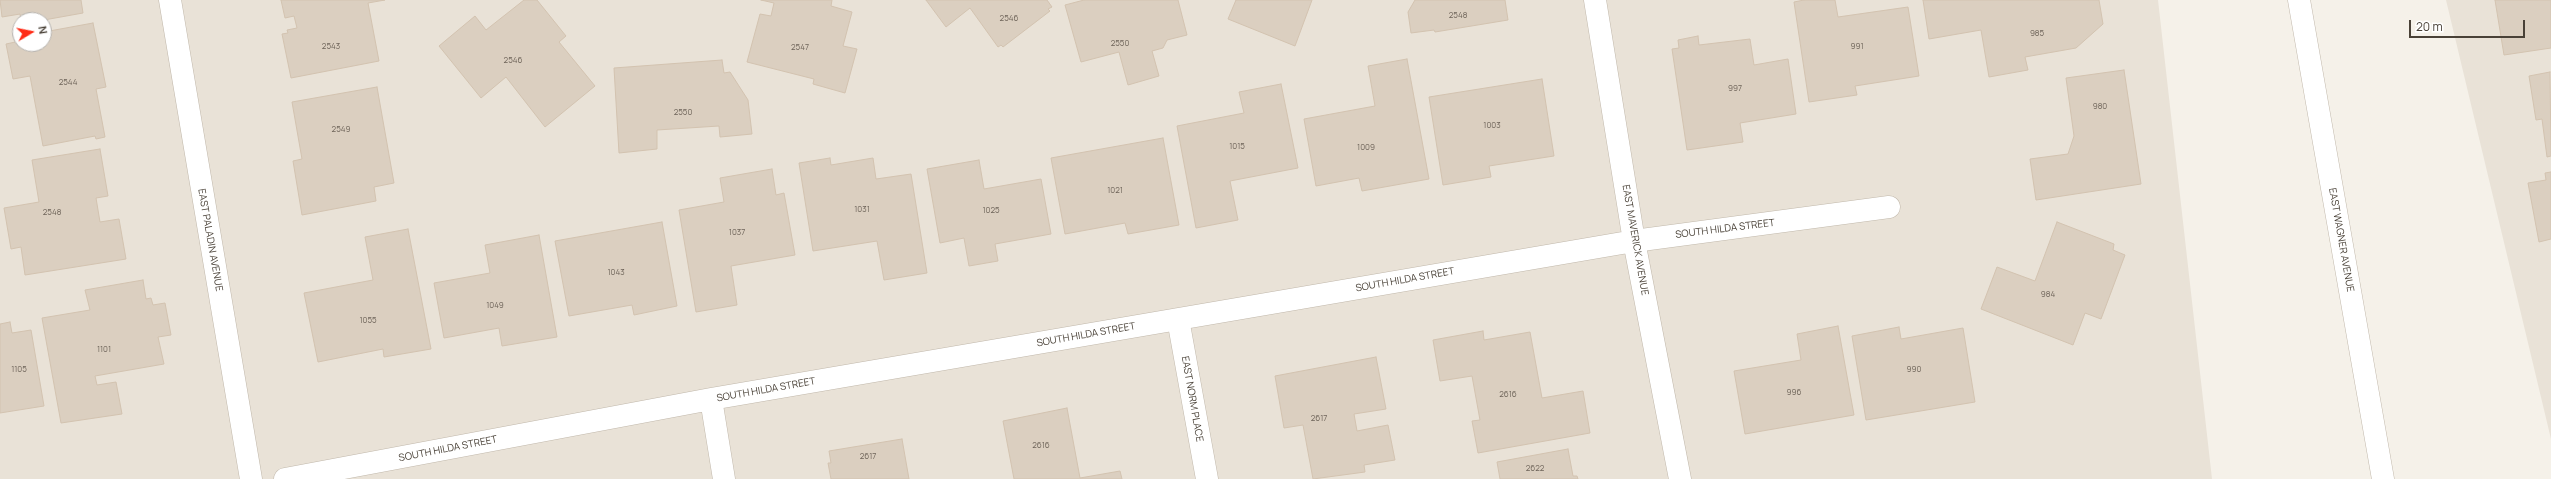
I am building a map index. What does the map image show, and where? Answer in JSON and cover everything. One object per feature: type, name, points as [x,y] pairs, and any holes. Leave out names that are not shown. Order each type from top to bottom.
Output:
[{"type":"street","name":"EAST PALADIN AVENUE","points":[[170,0],[250,479]]},
{"type":"street","name":"EAST MAVERICK AVENUE","points":[[1595,0],[1634,241],[1680,479]]},
{"type":"street","name":"EAST WAGNER AVENUE","points":[[2299,0],[2383,479]]},
{"type":"street","name":"SOUTH HILDA STREET","points":[[285,479],[711,399],[1634,241],[1889,208]]},
{"type":"street","name":"EAST NORM PLACE","points":[[1178,319],[1207,479]]},
{"type":"street","points":[[711,399],[724,479]]},
{"type":"shaded area","points":[[0,0],[2158,0],[2212,479],[0,479]]},
{"type":"shaded area","points":[[2446,0],[2551,0],[2551,439]]},
{"type":"building","points":[[0,0],[81,0],[83,13],[52,19],[52,12],[12,12],[12,15],[2,17]]},
{"type":"building","points":[[281,0],[385,0],[368,3],[379,61],[291,78],[282,34],[288,33],[287,30],[297,28],[294,16],[285,18]]},
{"type":"building","points":[[524,0],[537,0],[566,36],[559,42],[595,86],[545,127],[506,77],[481,98],[439,46],[475,16],[486,30]]},
{"type":"building","points":[[761,0],[832,0],[831,6],[852,12],[843,46],[857,49],[845,93],[813,84],[814,79],[747,62],[760,14],[771,16],[774,3]]},
{"type":"building","points":[[926,0],[1047,0],[1052,7],[1048,9],[1050,11],[1003,47],[1001,45],[998,47],[970,8],[946,27]]},
{"type":"building","points":[[1084,0],[1178,0],[1187,35],[1167,40],[1163,48],[1152,51],[1159,76],[1128,85],[1119,52],[1081,62],[1065,5]]},
{"type":"building","points":[[1236,0],[1312,0],[1295,46],[1228,19]]},
{"type":"building","points":[[1415,0],[1505,0],[1508,20],[1435,32],[1434,30],[1411,33],[1408,12]]},
{"type":"building","points":[[1804,0],[1835,0],[1838,17],[1908,7],[1919,76],[1855,86],[1857,95],[1809,102],[1794,2]]},
{"type":"building","points":[[1923,0],[2099,0],[2103,24],[2076,48],[2025,57],[2028,70],[1989,77],[1981,30],[1929,39]]},
{"type":"building","points":[[2495,0],[2551,0],[2551,48],[2504,55]]},
{"type":"building","points":[[93,23],[106,87],[96,89],[105,137],[96,139],[95,136],[43,146],[30,76],[13,79],[6,44],[12,43],[12,52],[52,52],[52,31]]},
{"type":"building","points":[[1698,36],[1699,45],[1750,39],[1754,65],[1788,59],[1796,114],[1740,123],[1743,142],[1687,150],[1672,49],[1679,48],[1678,40]]},
{"type":"building","points":[[1407,59],[1429,179],[1362,191],[1359,178],[1316,186],[1304,119],[1375,106],[1368,66]]},
{"type":"building","points":[[722,60],[724,73],[730,72],[748,100],[752,134],[720,137],[719,126],[657,130],[657,149],[619,153],[614,68]]},
{"type":"building","points":[[2124,70],[2141,184],[2036,200],[2030,159],[2068,154],[2074,136],[2066,78]]},
{"type":"building","points":[[2550,72],[2551,156],[2547,157],[2542,119],[2536,120],[2529,76]]},
{"type":"building","points":[[1542,79],[1554,156],[1489,166],[1491,177],[1443,185],[1429,97]]},
{"type":"building","points":[[1281,84],[1298,168],[1230,181],[1238,220],[1196,228],[1177,126],[1244,113],[1239,92]]},
{"type":"building","points":[[377,87],[394,183],[374,187],[376,201],[302,215],[293,161],[302,159],[292,102]]},
{"type":"building","points":[[1163,138],[1179,225],[1128,234],[1125,223],[1065,234],[1051,158]]},
{"type":"building","points":[[100,149],[108,196],[96,198],[100,222],[119,219],[126,259],[25,275],[21,247],[11,249],[4,208],[39,202],[32,160]]},
{"type":"building","points":[[830,158],[831,165],[873,158],[876,179],[911,174],[927,273],[884,280],[877,241],[813,251],[799,163]]},
{"type":"building","points":[[979,160],[984,189],[1041,179],[1051,234],[995,244],[998,261],[969,266],[964,238],[940,243],[927,169]]},
{"type":"building","points":[[772,169],[776,195],[784,193],[795,255],[731,266],[737,305],[696,312],[679,210],[724,202],[720,178]]},
{"type":"building","points":[[2551,172],[2551,239],[2539,242],[2528,183],[2546,180],[2545,173]]},
{"type":"building","points":[[662,222],[677,306],[634,315],[632,305],[569,316],[555,241]]},
{"type":"building","points":[[2057,222],[2114,244],[2113,250],[2125,255],[2101,319],[2085,313],[2073,345],[1981,309],[1997,267],[2035,281]]},
{"type":"building","points":[[408,229],[431,349],[384,357],[383,349],[318,362],[304,293],[373,280],[365,237]]},
{"type":"building","points":[[539,235],[557,337],[502,346],[499,328],[444,338],[434,283],[490,273],[485,245]]},
{"type":"building","points":[[143,280],[146,299],[151,298],[153,305],[165,303],[171,335],[158,337],[164,364],[95,376],[97,385],[116,382],[122,414],[61,423],[42,318],[90,310],[85,290]]},
{"type":"building","points":[[10,322],[12,333],[31,330],[44,406],[0,413],[0,324]]},
{"type":"building","points":[[1838,326],[1854,415],[1745,434],[1734,371],[1801,360],[1797,334]]},
{"type":"building","points":[[1899,327],[1901,339],[1963,328],[1975,402],[1866,420],[1852,336]]},
{"type":"building","points":[[1483,331],[1484,340],[1530,332],[1542,398],[1583,391],[1590,433],[1478,453],[1472,421],[1480,420],[1472,376],[1440,381],[1433,340]]},
{"type":"building","points":[[1376,357],[1386,409],[1354,414],[1357,431],[1388,425],[1395,460],[1364,465],[1365,472],[1313,479],[1303,425],[1284,428],[1275,376]]},
{"type":"building","points":[[1067,408],[1080,478],[1120,471],[1122,479],[1014,479],[1003,421]]},
{"type":"building","points":[[902,439],[909,479],[831,479],[828,463],[831,463],[829,451]]},
{"type":"building","points":[[1568,449],[1573,476],[1577,476],[1578,479],[1500,479],[1497,462]]}]
